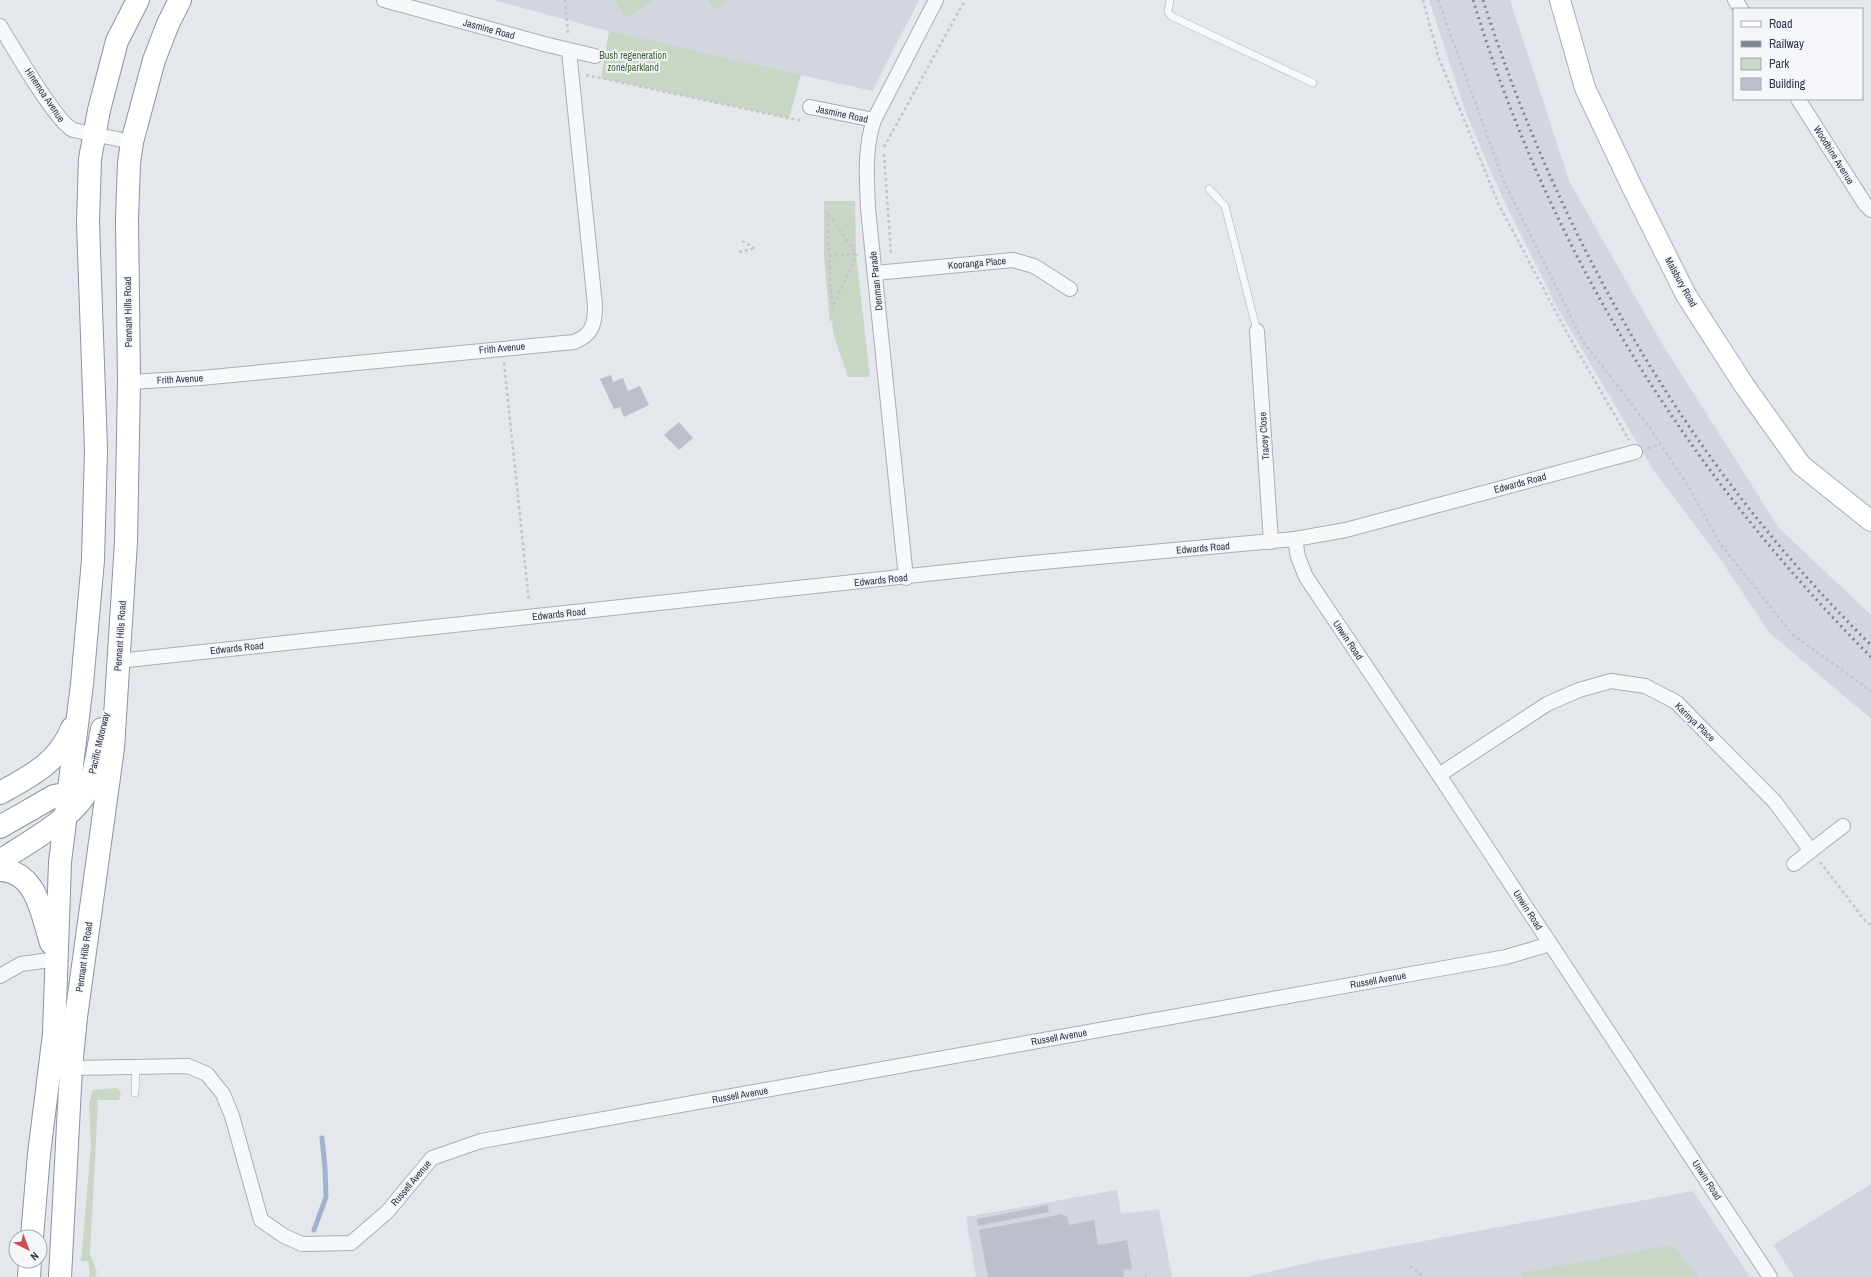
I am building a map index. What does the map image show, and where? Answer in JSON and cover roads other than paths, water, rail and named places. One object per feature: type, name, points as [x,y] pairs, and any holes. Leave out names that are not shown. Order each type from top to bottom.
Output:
[{"type":"highway","points":[[75,797],[73,753],[93,560],[96,449],[88,223],[90,159],[93,134],[117,41],[138,0]]},
{"type":"highway","name":"Pennant Hills Road","points":[[60,1277],[71,1068],[76,1017],[113,748],[126,542],[129,382],[127,220],[129,163],[132,142],[154,60],[168,24],[180,0]]},
{"type":"highway","name":"Pacific Motorway","points":[[0,861],[65,817],[75,797],[88,790],[118,661]]},
{"type":"highway","points":[[0,793],[46,764],[59,753],[72,729],[79,704]]},
{"type":"highway","points":[[46,800],[58,788],[73,753]]},
{"type":"highway","points":[[0,827],[46,800],[61,794],[75,797],[92,810],[102,828]]},
{"type":"highway","points":[[33,1229],[39,1154],[54,1034],[58,891],[65,817]]},
{"type":"highway","points":[[0,870],[16,873],[31,886],[57,959]]},
{"type":"street","name":"Jasmine Road","points":[[384,0],[569,51],[595,56]]},
{"type":"street","name":"Denman Parade","points":[[906,578],[868,209],[866,169],[870,132],[874,120],[936,0]]},
{"type":"street","name":"Malsbury Road","points":[[1560,0],[1585,88],[1686,295],[1744,385],[1801,465],[1871,521]]},
{"type":"street","name":"Hinemoa Avenue","points":[[0,26],[53,109],[66,126],[73,130],[132,142]]},
{"type":"street","name":"Frith Avenue","points":[[129,382],[201,378],[574,342],[583,339],[595,322],[595,305],[569,51]]},
{"type":"street","name":"Woodbine Avenue","points":[[1799,100],[1865,204],[1871,210]]},
{"type":"street","name":"Jasmine Road","points":[[810,107],[874,120]]},
{"type":"street","name":"Kooranga Place","points":[[875,273],[1013,260],[1034,266],[1070,289]]},
{"type":"street","name":"Tracey Close","points":[[1258,331],[1271,542]]},
{"type":"street","name":"Edwards Road","points":[[118,661],[906,578],[1021,564],[1296,539],[1346,530],[1635,452]]},
{"type":"street","name":"Unwin Road","points":[[1296,539],[1298,557],[1306,577],[1440,775],[1770,1277]]},
{"type":"street","name":"Karinya Place","points":[[1440,775],[1547,704],[1560,698],[1579,690],[1611,681],[1645,686],[1676,702],[1775,802],[1811,851]]},
{"type":"street","points":[[1794,864],[1843,826]]},
{"type":"street","name":"Russell Avenue","points":[[71,1068],[188,1066],[207,1074],[223,1094],[232,1116],[261,1220],[284,1236],[302,1244],[351,1243],[388,1212],[432,1158],[481,1141],[1506,957],[1550,944]]},
{"type":"street","points":[[0,977],[21,964],[57,959]]},
{"type":"lane","points":[[1170,0],[1168,12],[1171,16],[1312,83]]},
{"type":"lane","points":[[1209,189],[1225,206],[1258,331]]},
{"type":"lane","points":[[135,1093],[136,1067]]},
{"type":"waterway","points":[[314,1230],[326,1197],[322,1138]]},
{"type":"railway","points":[[1473,0],[1505,93],[1542,183],[1584,270],[1632,353],[1684,434],[1742,511],[1804,586],[1871,657]]},
{"type":"railway","points":[[1483,0],[1515,90],[1551,178],[1592,263],[1638,346],[1689,426],[1745,503],[1805,576],[1871,645]]},
{"type":"park label","name":"Bush regeneration zone/parkland","points":[[633,60]]}]
